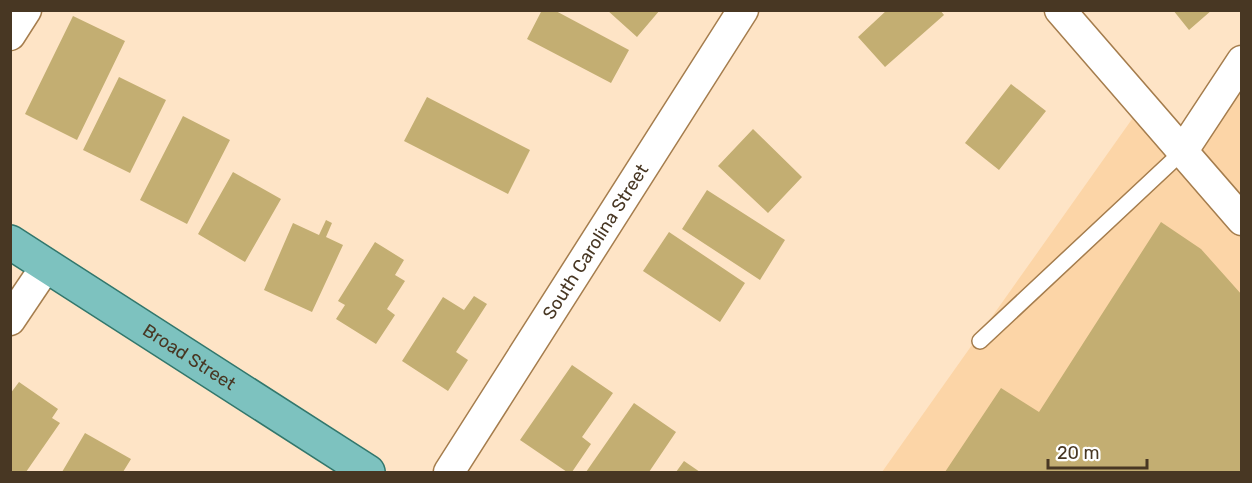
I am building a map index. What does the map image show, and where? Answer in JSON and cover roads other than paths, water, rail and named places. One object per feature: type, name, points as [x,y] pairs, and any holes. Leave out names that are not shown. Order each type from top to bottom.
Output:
[{"type":"main road","name":"Broad Street","points":[[10,242],[368,472]]},
{"type":"street","points":[[10,35],[26,10]]},
{"type":"street","name":"South Carolina Street","points":[[449,472],[743,10]]},
{"type":"street","points":[[1060,10],[1242,220]]},
{"type":"street","points":[[1182,152],[1242,61]]},
{"type":"street","points":[[10,320],[46,265]]},
{"type":"lane","points":[[980,341],[1182,152]]}]
